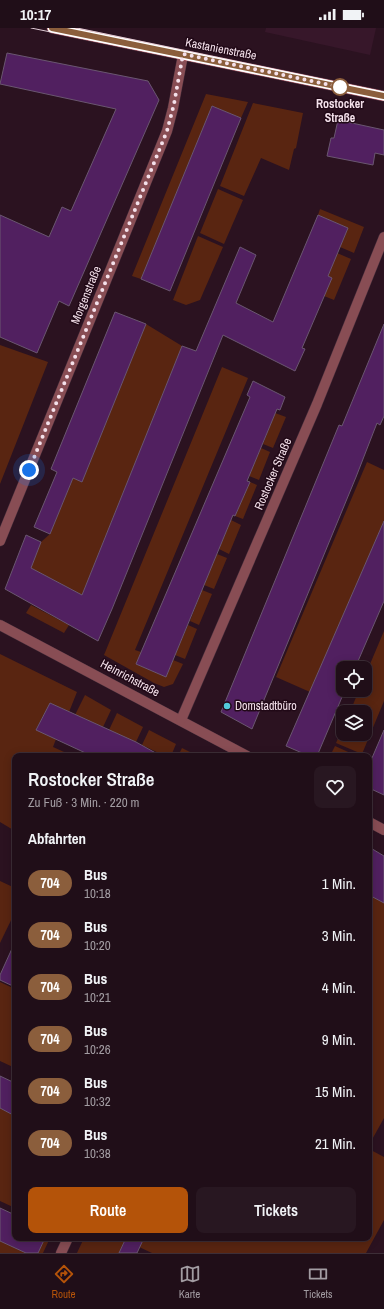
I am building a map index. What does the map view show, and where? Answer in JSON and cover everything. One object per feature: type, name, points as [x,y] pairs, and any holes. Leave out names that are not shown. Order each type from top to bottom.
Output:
[{"type":"main road","name":"Kastanienstraße","points":[[52,28],[384,96]]},
{"type":"street","name":"Morgenstraße","points":[[0,540],[167,131],[174,104],[183,54]]},
{"type":"street","name":"Rostocker Straße","points":[[181,720],[317,404],[384,237]]},
{"type":"street","name":"Heinrichstraße","points":[[0,625],[242,753]]},
{"type":"street","points":[[372,824],[384,830]]},
{"type":"street","points":[[61,1253],[67,1241]]},
{"type":"shaded area","points":[[266,28],[376,28],[370,55],[265,32]]},
{"type":"shaded area","points":[[206,94],[248,102],[241,118],[212,106],[141,279],[132,276]]},
{"type":"shaded area","points":[[253,103],[303,113],[296,148],[294,149],[289,170],[261,158],[244,196],[220,186]]},
{"type":"shaded area","points":[[218,189],[243,200],[224,244],[200,233]]},
{"type":"shaded area","points":[[320,209],[364,227],[354,253],[340,247],[348,228],[318,215]]},
{"type":"shaded area","points":[[198,236],[223,247],[200,300],[186,305],[173,300]]},
{"type":"shaded area","points":[[337,253],[351,259],[334,300],[324,296],[328,276]]},
{"type":"shaded area","points":[[146,324],[182,346],[82,595],[31,568],[41,542],[50,534],[73,478],[82,482]]},
{"type":"shaded area","points":[[0,345],[48,362],[0,484]]},
{"type":"shaded area","points":[[222,367],[248,378],[135,650],[141,652],[136,664],[166,677],[173,660],[183,664],[173,684],[164,687],[104,655]]},
{"type":"shaded area","points":[[275,413],[286,417],[273,448],[263,444]]},
{"type":"shaded area","points":[[261,448],[270,452],[259,480],[249,476]]},
{"type":"shaded area","points":[[367,462],[384,470],[384,521],[310,692],[276,677]]},
{"type":"shaded area","points":[[250,482],[257,485],[243,519],[235,516]]},
{"type":"shaded area","points":[[231,520],[241,525],[229,554],[219,549]]},
{"type":"shaded area","points":[[217,554],[227,558],[214,589],[204,585]]},
{"type":"shaded area","points":[[202,590],[212,594],[199,625],[190,621]]},
{"type":"shaded area","points":[[31,605],[69,625],[64,633],[26,613]]},
{"type":"shaded area","points":[[188,625],[197,629],[185,659],[175,655]]},
{"type":"shaded area","points":[[384,631],[384,701],[372,730],[372,705],[353,705],[356,697],[372,697],[371,661]]},
{"type":"shaded area","points":[[0,654],[77,692],[69,712],[50,703],[36,729],[56,739],[53,747],[66,753],[12,753],[12,829],[0,822]]},
{"type":"shaded area","points":[[85,695],[111,710],[103,727],[75,715]]},
{"type":"shaded area","points":[[117,713],[143,727],[136,742],[109,730]]},
{"type":"shaded area","points":[[149,730],[176,744],[172,753],[159,753],[142,745]]},
{"type":"shaded area","points":[[337,741],[367,741],[362,753],[336,743]]},
{"type":"shaded area","points":[[335,746],[350,753],[332,753]]},
{"type":"shaded area","points":[[182,748],[192,753],[180,753]]},
{"type":"shaded area","points":[[0,881],[12,887],[12,918],[0,943]]},
{"type":"shaded area","points":[[372,897],[384,903],[384,1118],[372,1140]]},
{"type":"shaded area","points":[[0,982],[12,988],[12,1067],[0,1061]]},
{"type":"shaded area","points":[[0,1108],[12,1114],[12,1207],[0,1201]]},
{"type":"shaded area","points":[[372,1151],[384,1157],[384,1220],[366,1253],[152,1253],[139,1247],[142,1241],[372,1241]]},
{"type":"shaded area","points":[[0,1241],[26,1253],[0,1253]]},
{"type":"shaded area","points":[[44,1241],[49,1241],[43,1253],[38,1253]]},
{"type":"shaded area","points":[[83,1241],[125,1241],[119,1253],[77,1253]]},
{"type":"building","points":[[7,53],[148,81],[159,100],[69,306],[59,301],[37,353],[0,337],[0,215],[49,237],[62,207],[71,211],[116,109],[0,84]]},
{"type":"building","points":[[212,106],[241,118],[170,291],[141,279]]},
{"type":"building","points":[[338,120],[384,130],[384,155],[375,153],[373,165],[327,156],[331,138],[334,138]]},
{"type":"building","points":[[318,215],[348,228],[328,276],[332,278],[302,348],[305,349],[295,371],[223,335],[98,641],[5,589],[26,535],[41,542],[31,568],[82,595],[182,346],[196,351],[240,247],[256,255],[236,303],[273,322]]},
{"type":"building","points":[[115,312],[146,324],[82,482],[73,478],[50,534],[34,527],[57,472],[51,469]]},
{"type":"building","points":[[384,324],[384,416],[380,425],[377,423],[252,729],[221,712],[339,425],[342,426]]},
{"type":"building","points":[[253,381],[285,397],[280,410],[277,409],[247,481],[250,482],[235,516],[233,515],[166,677],[136,664],[250,397],[247,395]]},
{"type":"building","points":[[384,521],[384,601],[358,661],[336,661],[336,697],[342,697],[339,705],[336,705],[336,711],[318,753],[302,753],[286,746]]},
{"type":"building","points":[[50,703],[136,742],[156,753],[86,753],[36,730]]},
{"type":"building","points":[[384,730],[384,795],[372,789],[372,758]]},
{"type":"building","points":[[372,849],[384,856],[384,903],[372,897]]},
{"type":"building","points":[[12,949],[12,986],[0,980],[0,975]]},
{"type":"building","points":[[0,1076],[12,1082],[12,1114],[0,1108]]},
{"type":"building","points":[[0,1208],[12,1214],[12,1241],[44,1241],[38,1253],[26,1253],[0,1241]]},
{"type":"building","points":[[125,1241],[143,1241],[137,1253],[119,1253]]},
{"type":"tram line","points":[[31,28],[384,100]]},
{"type":"tram line","points":[[77,28],[384,92]]},
{"type":"bus line","name":"704","points":[[52,28],[384,96]]},
{"type":"place","name":"Rostocker Straße","points":[[340,87]]},
{"type":"place","name":"Domstadtbüro","points":[[227,706]]},
{"type":"route","points":[[29,470],[167,131],[174,104],[183,54],[340,87]]}]
